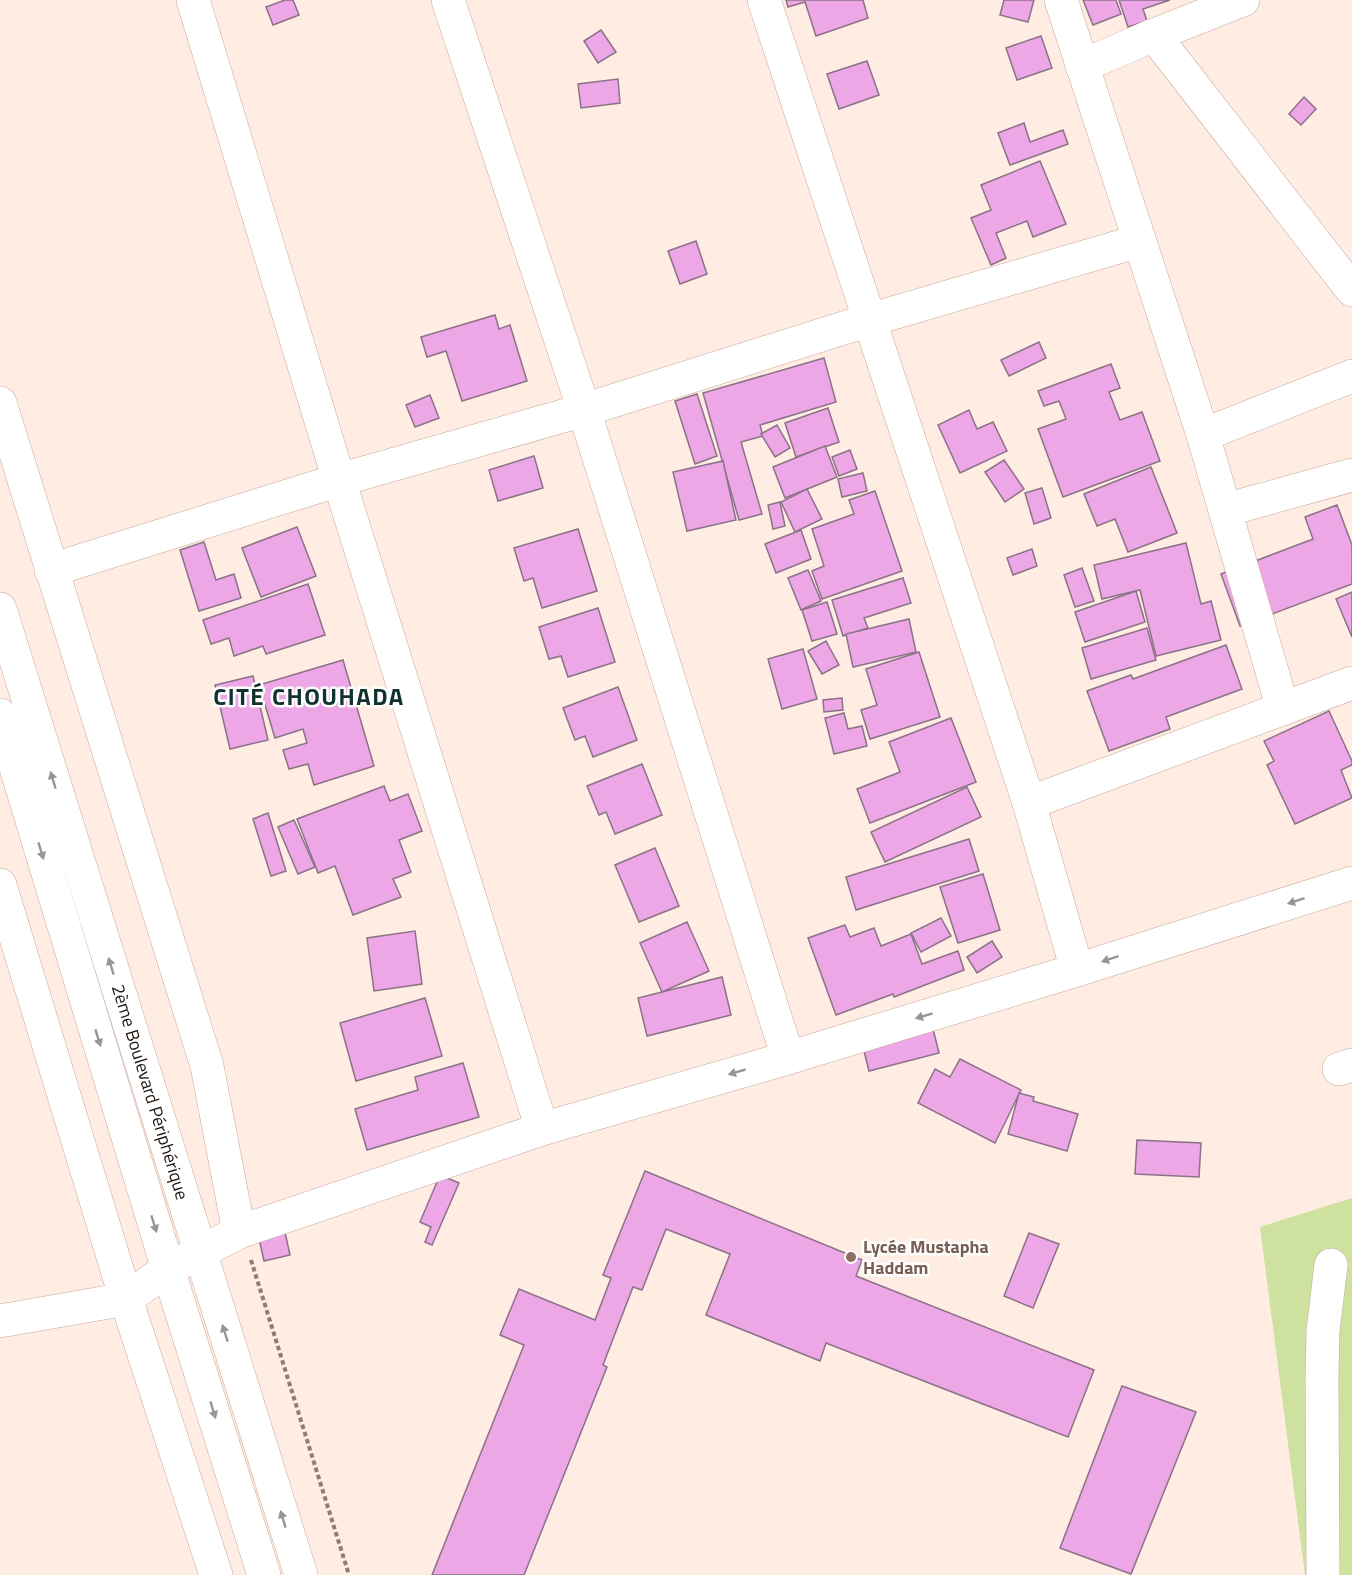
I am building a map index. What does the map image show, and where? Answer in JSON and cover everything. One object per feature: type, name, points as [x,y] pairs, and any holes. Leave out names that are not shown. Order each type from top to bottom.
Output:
[{"type":"street","points":[[193,0],[339,480],[542,1129]]},
{"type":"street","points":[[448,0],[584,410],[788,1058]]},
{"type":"street","points":[[764,0],[1029,803],[1077,970]]},
{"type":"street","points":[[1061,0],[1138,242],[1203,435],[1283,709]]},
{"type":"street","points":[[1082,66],[1243,0]]},
{"type":"street","points":[[1154,35],[1352,290]]},
{"type":"street","points":[[51,570],[339,480],[584,410],[869,320],[1138,242]]},
{"type":"street","points":[[1203,435],[1352,376]]},
{"type":"street","points":[[0,403],[207,1066],[244,1244]]},
{"type":"street","points":[[1224,510],[1352,475]]},
{"type":"street","name":"2ème Boulevard Périphérique","points":[[0,609],[301,1575]]},
{"type":"street","points":[[1029,803],[1352,683]]},
{"type":"street","name":"2ème Boulevard Périphérique","points":[[0,715],[168,1269],[264,1575]]},
{"type":"street","points":[[0,1321],[126,1299],[168,1269],[200,1252],[244,1244],[542,1129],[788,1058],[1352,883]]},
{"type":"street","points":[[0,885],[126,1299],[216,1575]]},
{"type":"street","points":[[1323,1575],[1323,1354],[1331,1265]]},
{"type":"path","points":[[244,1244],[349,1575]]},
{"type":"green space","points":[[1352,1198],[1352,1575],[1305,1575],[1260,1227]]},
{"type":"building","points":[[285,0],[293,0],[299,15],[273,25],[266,7]]},
{"type":"building","points":[[786,0],[863,0],[868,18],[816,36],[805,2],[788,7]]},
{"type":"building","points":[[1004,0],[1034,0],[1028,22],[1000,15]]},
{"type":"building","points":[[1083,0],[1116,0],[1121,14],[1093,25]]},
{"type":"building","points":[[1119,0],[1170,0],[1143,9],[1147,21],[1128,27]]},
{"type":"building","points":[[601,30],[616,52],[598,63],[584,41]]},
{"type":"building","points":[[1041,36],[1052,68],[1017,80],[1006,48]]},
{"type":"building","points":[[867,61],[879,95],[839,109],[827,74]]},
{"type":"building","points":[[618,79],[620,103],[581,108],[578,84]]},
{"type":"building","points":[[1304,97],[1316,109],[1301,125],[1289,114]]},
{"type":"building","points":[[1024,123],[1030,142],[1063,130],[1068,144],[1010,165],[998,133]]},
{"type":"building","points":[[1040,161],[1066,224],[1033,237],[1027,221],[996,233],[1006,258],[991,265],[971,218],[991,210],[981,185]]},
{"type":"building","points":[[696,241],[707,274],[680,284],[668,251]]},
{"type":"building","points":[[495,315],[499,329],[510,325],[527,381],[462,401],[446,351],[427,357],[421,337]]},
{"type":"building","points":[[1039,342],[1046,358],[1009,376],[1001,360]]},
{"type":"building","points":[[824,358],[836,402],[760,425],[763,436],[741,442],[762,514],[739,520],[703,393]]},
{"type":"building","points":[[1111,364],[1120,388],[1109,392],[1120,420],[1142,412],[1160,461],[1063,497],[1038,429],[1066,419],[1059,401],[1044,406],[1038,391]]},
{"type":"building","points":[[697,394],[717,456],[695,464],[675,401]]},
{"type":"building","points":[[430,395],[439,418],[415,427],[406,405]]},
{"type":"building","points":[[828,408],[839,442],[796,457],[785,423]]},
{"type":"building","points":[[969,410],[977,429],[993,422],[1007,451],[960,473],[938,425]]},
{"type":"building","points":[[777,425],[790,448],[775,457],[761,434]]},
{"type":"building","points":[[825,446],[837,477],[785,498],[773,467]]},
{"type":"building","points":[[850,450],[857,469],[839,476],[832,457]]},
{"type":"building","points":[[534,456],[543,488],[498,501],[489,470]]},
{"type":"building","points":[[1004,460],[1024,489],[1005,502],[985,472]]},
{"type":"building","points":[[723,461],[736,520],[687,531],[673,472]]},
{"type":"building","points":[[1151,467],[1177,533],[1128,552],[1115,519],[1097,526],[1084,494]]},
{"type":"building","points":[[863,473],[867,491],[842,497],[838,479]]},
{"type":"building","points":[[1042,488],[1051,518],[1034,524],[1025,493]]},
{"type":"building","points":[[807,489],[822,519],[795,532],[781,502]]},
{"type":"building","points":[[875,491],[902,571],[822,599],[812,571],[824,566],[812,529],[854,514],[849,500]]},
{"type":"building","points":[[780,502],[785,526],[773,529],[768,505]]},
{"type":"building","points":[[1337,505],[1352,545],[1352,584],[1240,626],[1221,574],[1313,539],[1305,517]]},
{"type":"building","points":[[297,527],[316,576],[261,597],[242,548]]},
{"type":"building","points":[[578,529],[597,591],[542,608],[533,578],[524,581],[514,548]]},
{"type":"building","points":[[801,530],[811,559],[776,573],[765,544]]},
{"type":"building","points":[[204,542],[216,580],[234,574],[241,598],[199,611],[180,550]]},
{"type":"building","points":[[1186,543],[1201,604],[1211,601],[1221,640],[1156,656],[1140,590],[1102,599],[1094,565]]},
{"type":"building","points":[[1032,549],[1037,566],[1013,575],[1007,558]]},
{"type":"building","points":[[1082,568],[1094,601],[1075,607],[1064,575]]},
{"type":"building","points":[[808,570],[821,601],[801,610],[788,578]]},
{"type":"building","points":[[903,578],[911,603],[864,618],[868,628],[843,636],[832,600]]},
{"type":"building","points":[[308,584],[325,635],[266,654],[263,646],[234,656],[229,638],[211,644],[203,620]]},
{"type":"building","points":[[1136,591],[1145,622],[1085,642],[1075,612]]},
{"type":"building","points":[[1352,592],[1352,637],[1336,599]]},
{"type":"building","points":[[827,602],[837,634],[812,641],[802,610]]},
{"type":"building","points":[[598,608],[615,662],[568,677],[561,656],[549,659],[539,627]]},
{"type":"building","points":[[909,619],[916,652],[853,667],[846,634]]},
{"type":"building","points":[[1147,628],[1156,660],[1091,679],[1082,648]]},
{"type":"building","points":[[826,641],[839,665],[822,674],[808,651]]},
{"type":"building","points":[[1226,645],[1242,689],[1166,717],[1170,729],[1109,751],[1087,691],[1131,675],[1133,679]]},
{"type":"building","points":[[803,649],[817,699],[782,709],[768,659]]},
{"type":"building","points":[[919,652],[940,717],[870,739],[861,710],[877,705],[866,669]]},
{"type":"building","points":[[343,660],[374,766],[314,785],[308,764],[289,769],[283,750],[307,743],[303,729],[275,738],[259,685]]},
{"type":"building","points":[[253,676],[268,740],[230,749],[215,685]]},
{"type":"building","points":[[618,687],[637,740],[593,757],[585,736],[575,740],[563,708]]},
{"type":"building","points":[[842,698],[843,710],[824,712],[823,700]]},
{"type":"building","points":[[1329,711],[1352,761],[1352,765],[1341,770],[1352,798],[1295,824],[1267,765],[1274,761],[1264,741]]},
{"type":"building","points":[[844,713],[848,729],[862,726],[867,746],[834,754],[825,718]]},
{"type":"building","points":[[951,718],[976,782],[870,823],[857,789],[900,772],[889,742]]},
{"type":"building","points":[[642,764],[662,815],[615,834],[606,812],[599,815],[587,786]]},
{"type":"building","points":[[384,786],[390,801],[408,794],[422,831],[399,840],[411,872],[393,879],[401,897],[353,915],[335,866],[318,873],[297,819]]},
{"type":"building","points":[[967,787],[981,817],[885,862],[871,832]]},
{"type":"building","points":[[268,813],[286,871],[271,876],[253,819]]},
{"type":"building","points":[[294,820],[315,867],[298,874],[278,827]]},
{"type":"building","points":[[969,839],[979,871],[856,910],[846,877]]},
{"type":"building","points":[[655,848],[679,906],[639,922],[615,865]]},
{"type":"building","points":[[983,874],[1000,930],[958,943],[940,887]]},
{"type":"building","points":[[941,918],[951,936],[921,952],[911,933]]},
{"type":"building","points":[[687,922],[709,971],[662,992],[640,943]]},
{"type":"building","points":[[845,925],[850,937],[874,928],[881,946],[911,934],[922,964],[958,951],[964,970],[894,997],[893,994],[836,1015],[808,938]]},
{"type":"building","points":[[415,931],[422,984],[374,991],[367,938]]},
{"type":"building","points":[[992,941],[1002,957],[977,973],[967,957]]},
{"type":"building","points":[[722,977],[731,1015],[647,1036],[638,998]]},
{"type":"building","points":[[425,998],[442,1056],[356,1081],[340,1023]]},
{"type":"building","points":[[932,1025],[939,1053],[869,1071],[862,1043]]},
{"type":"building","points":[[960,1059],[1021,1090],[995,1143],[918,1103],[935,1069],[950,1077]]},
{"type":"building","points":[[463,1063],[479,1117],[367,1150],[355,1109],[418,1090],[415,1077]]},
{"type":"building","points":[[1019,1093],[1034,1097],[1033,1101],[1078,1114],[1067,1151],[1008,1134]]},
{"type":"building","points":[[1137,1140],[1201,1143],[1199,1177],[1135,1174]]},
{"type":"building","points":[[645,1171],[862,1260],[856,1276],[1094,1370],[1068,1437],[826,1343],[820,1361],[706,1315],[730,1254],[666,1229],[642,1290],[633,1287],[603,1365],[607,1367],[524,1575],[432,1575],[524,1345],[500,1335],[519,1289],[595,1320],[611,1278],[603,1275]]},
{"type":"building","points":[[440,1175],[459,1183],[432,1245],[425,1242],[431,1227],[420,1222]]},
{"type":"building","points":[[284,1228],[290,1255],[264,1261],[258,1234]]},
{"type":"building","points":[[1029,1233],[1059,1244],[1033,1308],[1004,1296]]},
{"type":"building","points":[[1122,1386],[1196,1412],[1131,1574],[1060,1548]]},
{"type":"place","name":"Lycée Mustapha Haddam","points":[[851,1257]]},
{"type":"district","name":"CITÉ CHOUHADA","points":[[309,697]]}]
